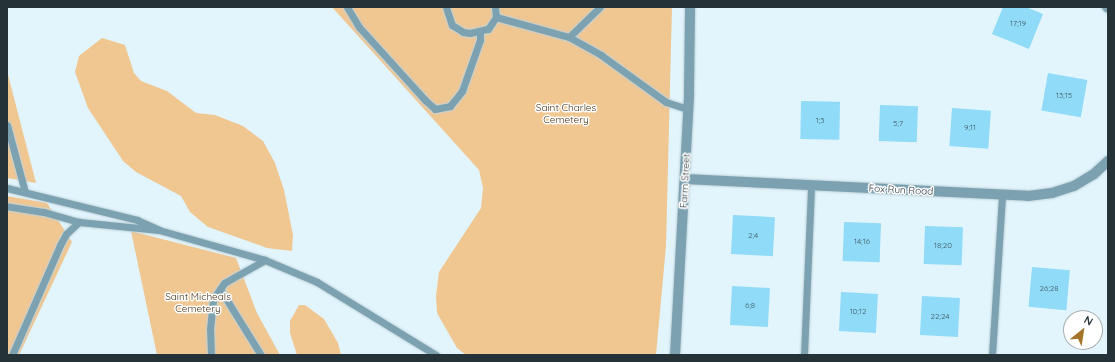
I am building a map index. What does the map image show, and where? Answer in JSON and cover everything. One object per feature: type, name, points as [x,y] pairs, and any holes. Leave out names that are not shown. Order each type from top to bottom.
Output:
[{"type":"street","name":"Farm Street","points":[[675,355],[685,179],[690,7]]},
{"type":"street","name":"Fox Run Road","points":[[685,179],[1002,195],[1040,195],[1063,190],[1084,180],[1108,161]]},
{"type":"lane","points":[[347,7],[359,27],[425,100],[436,109],[450,106],[462,91],[480,40],[480,32]]},
{"type":"lane","points":[[446,7],[452,25],[463,32],[480,32],[488,29],[496,17],[495,7]]},
{"type":"lane","points":[[569,37],[600,7]]},
{"type":"lane","points":[[496,17],[569,37],[601,55],[666,102],[688,109]]},
{"type":"lane","points":[[7,124],[26,192]]},
{"type":"lane","points":[[804,355],[811,186]]},
{"type":"lane","points":[[7,188],[137,220],[159,230],[265,260],[317,282],[436,355]]},
{"type":"lane","points":[[992,355],[1002,195]]},
{"type":"lane","points":[[7,206],[43,212],[80,222],[159,230]]},
{"type":"lane","points":[[12,355],[60,245],[66,234],[80,222]]},
{"type":"lane","points":[[211,355],[210,329],[213,299],[224,283],[265,260]]},
{"type":"lane","points":[[220,289],[261,355]]},
{"type":"green space","name":"Saint Charles Cemetery","points":[[332,7],[672,7],[666,246],[656,355],[466,355],[457,348],[437,313],[436,296],[439,272],[481,208],[483,188],[479,170]]},
{"type":"green space","points":[[102,38],[125,45],[134,73],[141,81],[167,91],[196,113],[215,115],[243,126],[263,141],[275,163],[284,190],[293,235],[292,251],[267,248],[208,227],[190,212],[181,196],[136,172],[123,161],[88,108],[75,72],[79,56]]},
{"type":"green space","points":[[7,71],[36,183],[7,178]]},
{"type":"green space","points":[[7,196],[47,203],[72,242],[19,355],[7,355]]},
{"type":"green space","name":"Saint Micheals Cemetery","points":[[131,231],[236,258],[257,313],[280,355],[157,355]]},
{"type":"green space","points":[[299,305],[305,305],[324,319],[338,343],[341,355],[297,355],[290,333],[290,321]]},
{"type":"building","points":[[1003,7],[1026,7],[1043,14],[1029,49],[992,34]]},
{"type":"building","points":[[1048,73],[1087,80],[1081,117],[1041,110]]},
{"type":"building","points":[[801,101],[840,102],[839,140],[800,139]]},
{"type":"building","points":[[880,105],[918,106],[917,142],[879,141]]},
{"type":"building","points":[[952,108],[991,111],[988,149],[949,146]]},
{"type":"building","points":[[733,215],[775,217],[773,256],[731,254]]},
{"type":"building","points":[[844,222],[881,223],[880,262],[843,261]]},
{"type":"building","points":[[925,226],[963,227],[962,265],[924,264]]},
{"type":"building","points":[[1032,267],[1070,270],[1066,310],[1029,307]]},
{"type":"building","points":[[732,286],[770,288],[768,327],[730,325]]},
{"type":"building","points":[[841,292],[878,294],[876,333],[839,331]]},
{"type":"building","points":[[922,296],[960,298],[958,337],[920,335]]}]
